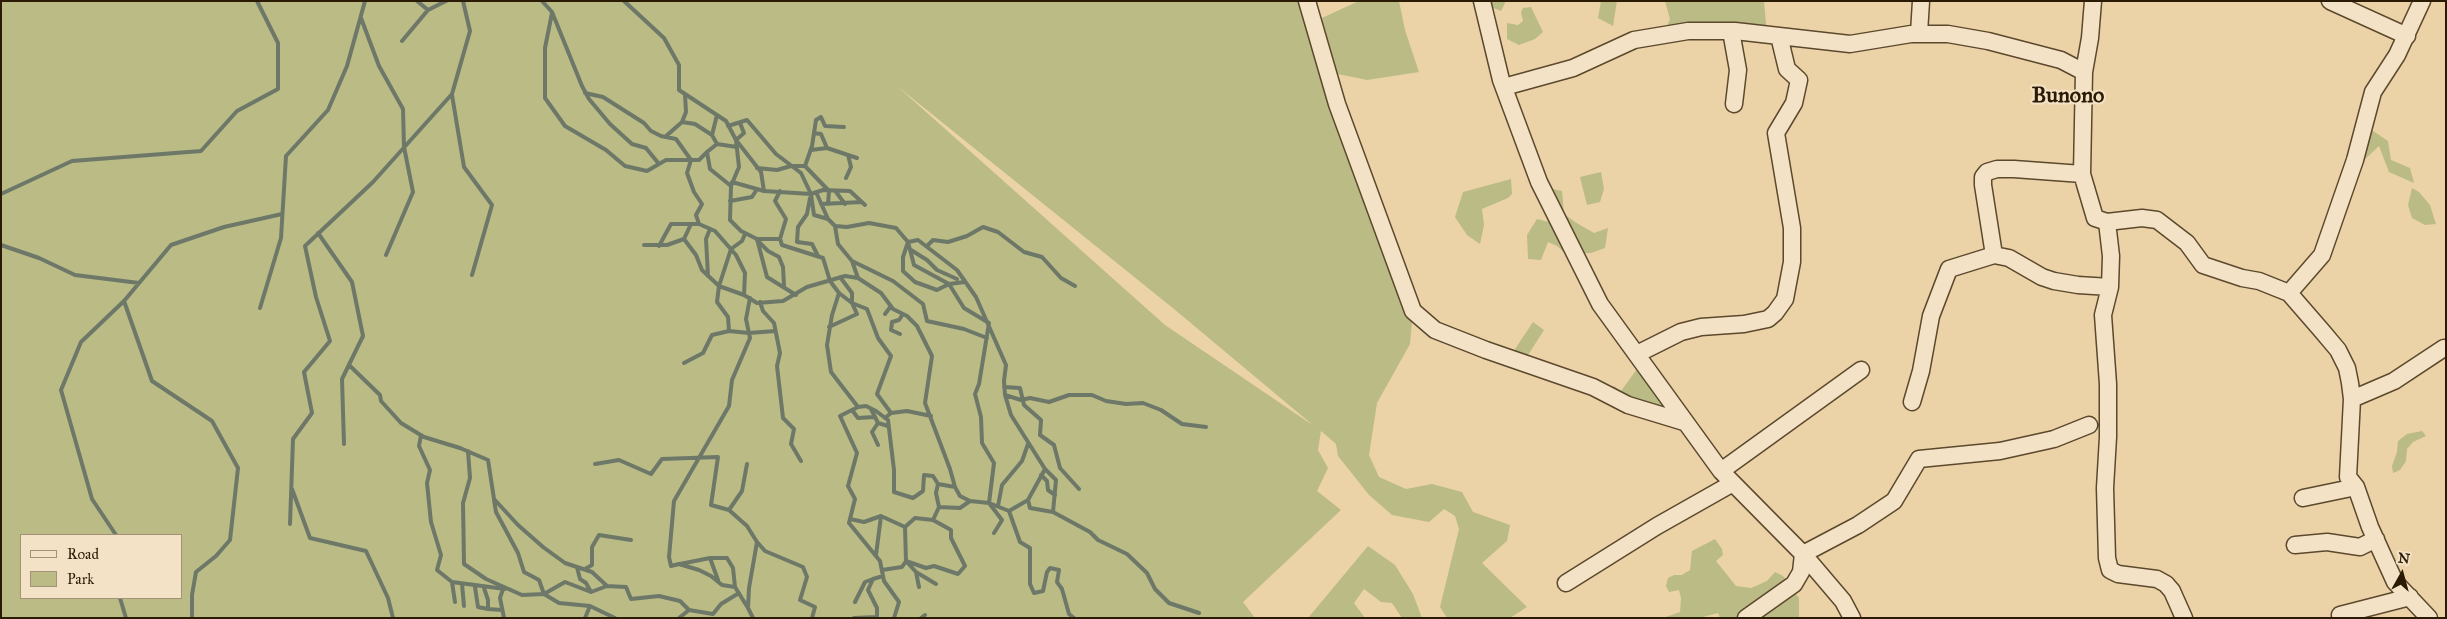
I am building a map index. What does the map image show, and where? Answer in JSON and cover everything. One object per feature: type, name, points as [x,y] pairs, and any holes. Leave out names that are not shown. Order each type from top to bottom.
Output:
[{"type":"street","points":[[1307,1],[1337,104],[1413,311],[1435,330],[1486,350],[1593,387],[1628,406],[1684,422]]},
{"type":"street","points":[[1482,1],[1504,87],[1539,182],[1600,304],[1721,471],[1803,554],[1843,601],[1852,618]]},
{"type":"street","points":[[1919,33],[1921,1]]},
{"type":"street","points":[[2093,1],[2090,38],[2084,72],[2082,174],[2096,218],[2106,222],[2142,218],[2157,220],[2187,243],[2203,265],[2242,278],[2259,281],[2289,293],[2338,350],[2347,368],[2352,399],[2347,464],[2348,477],[2356,487],[2395,582],[2429,618]]},
{"type":"street","points":[[2330,1],[2407,36]]},
{"type":"street","points":[[2289,293],[2322,255],[2356,160],[2373,92],[2397,55],[2422,1]]},
{"type":"street","points":[[1504,87],[1539,79],[1572,68],[1634,40],[1688,31],[1731,31],[1850,44],[1919,33],[1948,34],[1988,41],[2061,60],[2084,72]]},
{"type":"street","points":[[1731,31],[1738,70],[1734,104]]},
{"type":"street","points":[[1637,354],[1681,332],[1701,327],[1744,324],[1768,318],[1775,313],[1785,299],[1792,262],[1792,228],[1776,133],[1794,103],[1799,80],[1787,68],[1779,36]]},
{"type":"street","points":[[1994,255],[1983,185],[1983,177],[1987,172],[1997,169],[2014,169],[2082,174]]},
{"type":"street","points":[[2106,222],[2111,256],[2110,287],[2103,316],[2108,384],[2108,437],[2105,488],[2107,558],[2110,570],[2128,577],[2157,579],[2166,584],[2172,591],[2184,618]]},
{"type":"street","points":[[1912,402],[1921,371],[1931,316],[1949,269],[1994,255],[2009,258],[2042,277],[2054,281],[2110,287]]},
{"type":"street","points":[[2352,399],[2394,381],[2444,348]]},
{"type":"street","points":[[1721,471],[1862,370]]},
{"type":"street","points":[[1803,554],[1858,526],[1894,501],[1919,459],[2000,451],[2054,439],[2090,425]]},
{"type":"street","points":[[1566,583],[1657,526],[1733,483]]},
{"type":"street","points":[[2303,498],[2356,487]]},
{"type":"street","points":[[2296,545],[2327,542],[2360,546],[2376,539]]},
{"type":"street","points":[[1746,618],[1794,584],[1801,572],[1803,554]]},
{"type":"street","points":[[2340,614],[2410,597]]},
{"type":"green space","points":[[1,1],[1307,1],[1313,22],[1359,1],[1399,1],[1405,30],[1419,72],[1367,80],[1328,72],[1413,311],[1410,344],[1377,403],[1369,455],[1379,477],[1406,489],[1432,484],[1462,492],[1473,512],[1510,525],[1507,541],[1482,563],[1527,607],[1510,618],[1447,618],[1440,607],[1459,529],[1455,516],[1444,509],[1429,522],[1392,515],[1369,495],[1338,456],[1336,444],[1321,431],[1318,450],[1328,468],[1317,491],[1341,510],[1243,602],[1255,618],[1,618]],"holes":[[[897,86],[1174,309],[1314,426],[1165,325]]]},
{"type":"green space","points":[[1486,1],[1506,1],[1501,11],[1491,7]]},
{"type":"green space","points":[[1601,1],[1617,1],[1613,26],[1598,18]]},
{"type":"green space","points":[[1665,1],[1764,1],[1767,35],[1664,34],[1670,19]]},
{"type":"green space","points":[[1531,7],[1543,32],[1535,39],[1519,45],[1507,39],[1507,23],[1518,25],[1523,21],[1521,12],[1523,8]]},
{"type":"green space","points":[[2370,129],[2388,141],[2391,160],[2410,168],[2414,183],[2389,172],[2379,146],[2360,164]]},
{"type":"green space","points":[[1601,172],[1604,189],[1600,202],[1587,205],[1580,177]]},
{"type":"green space","points":[[1511,179],[1512,194],[1508,198],[1482,209],[1484,225],[1480,244],[1467,235],[1455,217],[1463,192]]},
{"type":"green space","points":[[2412,188],[2419,192],[2430,205],[2436,224],[2425,225],[2412,218],[2408,205]]},
{"type":"green space","points":[[1553,189],[1562,191],[1564,214],[1575,222],[1594,233],[1608,228],[1605,248],[1591,253],[1566,254],[1557,246],[1548,242],[1541,260],[1528,259],[1527,235],[1537,219],[1553,223],[1544,203]]},
{"type":"green space","points":[[1533,322],[1544,330],[1523,363],[1509,358]]},
{"type":"green space","points":[[1640,365],[1673,413],[1608,395],[1614,386],[1621,391]]},
{"type":"green space","points":[[2422,431],[2426,436],[2413,442],[2407,449],[2406,461],[2400,470],[2393,473],[2392,466],[2397,452],[2398,441],[2407,434]]},
{"type":"green space","points":[[1715,539],[1722,549],[1723,555],[1716,561],[1736,586],[1751,588],[1767,581],[1775,572],[1783,576],[1799,598],[1799,618],[1720,618],[1718,613],[1699,618],[1663,618],[1680,612],[1681,598],[1679,590],[1669,592],[1666,586],[1668,578],[1674,575],[1682,575],[1690,570],[1692,551]]},
{"type":"green space","points":[[1368,546],[1395,565],[1413,594],[1422,618],[1402,618],[1392,603],[1381,602],[1364,589],[1354,603],[1365,618],[1308,618]]},
{"type":"waterway","points":[[1,194],[72,161],[201,151],[237,111],[278,89],[278,43],[257,1]]},
{"type":"waterway","points":[[260,308],[281,238],[286,156],[328,110],[347,66],[365,1]]},
{"type":"waterway","points":[[417,1],[428,10]]},
{"type":"waterway","points":[[402,41],[428,10],[446,1]]},
{"type":"waterway","points":[[290,524],[293,439],[312,413],[304,372],[330,341],[316,297],[305,246],[373,182],[452,94],[470,31],[463,1]]},
{"type":"waterway","points":[[542,1],[552,12],[589,99],[610,124],[632,144],[646,148],[659,164],[666,160],[699,160],[707,152]]},
{"type":"waterway","points":[[624,1],[664,38],[679,65],[679,90],[726,121],[736,140],[739,167],[731,186],[730,220],[741,231],[757,239],[780,239],[782,245],[823,258],[830,281],[839,293],[832,315],[827,345],[831,372],[858,407],[840,416],[857,453],[848,486],[855,499],[849,523],[880,561],[884,581],[899,602],[894,618]]},
{"type":"waterway","points":[[552,13],[545,48],[545,98],[565,126],[606,150],[625,166],[647,171],[659,164]]},
{"type":"waterway","points":[[361,18],[379,66],[403,109],[404,147],[413,192],[386,255]]},
{"type":"waterway","points":[[585,93],[603,97],[644,123],[651,131],[661,136],[676,139],[691,160],[687,173],[694,192],[702,204],[696,215],[699,224],[715,231],[736,255],[745,273],[744,295],[757,303],[783,301],[807,287],[845,276],[858,278],[881,293],[893,309],[907,316],[917,326],[932,356],[925,403],[955,487]]},
{"type":"waterway","points":[[452,95],[464,167],[492,205],[472,275]]},
{"type":"waterway","points":[[685,95],[686,112],[682,122],[695,124],[712,135]]},
{"type":"waterway","points":[[717,115],[712,135],[717,144],[737,147]]},
{"type":"waterway","points":[[757,168],[777,170],[791,166],[805,166],[812,146],[816,120],[821,117],[825,126],[844,127]]},
{"type":"waterway","points":[[728,126],[747,120],[776,154],[801,173],[811,194],[814,215],[828,219],[835,226],[838,244],[852,261],[858,278]]},
{"type":"waterway","points":[[665,137],[682,122]]},
{"type":"waterway","points":[[740,123],[744,133],[736,140],[761,172],[764,191]]},
{"type":"waterway","points":[[814,133],[821,134],[827,148]]},
{"type":"waterway","points":[[717,144],[707,152],[710,169],[731,186]]},
{"type":"waterway","points":[[811,150],[827,148],[857,158]]},
{"type":"waterway","points":[[846,178],[851,167],[848,155]]},
{"type":"waterway","points":[[805,166],[829,191],[828,204]]},
{"type":"waterway","points":[[732,182],[764,191],[811,194],[823,190],[850,191],[865,205]]},
{"type":"waterway","points":[[730,201],[752,197],[757,189]]},
{"type":"waterway","points":[[780,191],[775,201],[786,219],[780,239]]},
{"type":"waterway","points":[[816,192],[828,219]]},
{"type":"waterway","points":[[836,192],[845,204]]},
{"type":"waterway","points":[[810,198],[807,214],[798,227],[797,242],[812,244],[818,256]]},
{"type":"waterway","points":[[821,204],[862,202]]},
{"type":"waterway","points":[[115,534],[92,499],[61,390],[81,342],[124,301],[171,245],[224,227],[282,214]]},
{"type":"waterway","points":[[835,226],[847,227],[869,223],[896,228],[908,242],[918,240],[957,270],[976,297],[1006,365],[1005,395],[1011,415],[1045,469],[1028,500],[1009,511]]},
{"type":"waterway","points":[[659,246],[671,224],[691,224]]},
{"type":"waterway","points":[[644,245],[667,245],[684,239],[691,224],[699,224]]},
{"type":"waterway","points":[[927,246],[933,240],[948,242],[967,236],[983,227],[998,232],[1024,252],[1042,257],[1061,278],[1075,286]]},
{"type":"waterway","points":[[708,276],[706,239],[710,229]]},
{"type":"waterway","points":[[318,233],[352,282],[363,336],[342,379],[344,444]]},
{"type":"waterway","points":[[745,234],[742,241],[731,249],[719,286],[717,302],[728,317],[729,331],[749,333],[775,331]]},
{"type":"waterway","points":[[684,239],[696,255],[702,270],[719,286],[744,295]]},
{"type":"waterway","points":[[757,239],[767,277],[796,295]]},
{"type":"waterway","points":[[757,240],[768,251],[779,257],[783,267],[784,286]]},
{"type":"waterway","points":[[908,242],[903,257],[903,271],[915,282],[937,290],[949,284],[964,308],[989,323],[979,384],[975,394],[981,417],[982,443],[994,463],[989,503],[1002,520],[994,533]]},
{"type":"waterway","points":[[908,242],[914,265],[949,284],[965,282]]},
{"type":"waterway","points":[[1,245],[39,258],[75,275],[139,283]]},
{"type":"waterway","points":[[911,250],[927,260],[937,270],[957,279]]},
{"type":"waterway","points":[[852,261],[893,281],[923,304],[927,321],[964,329],[987,338]]},
{"type":"waterway","points":[[829,327],[857,314],[852,303],[852,293],[840,277]]},
{"type":"waterway","points":[[839,293],[852,303],[867,309],[878,338],[891,356],[877,394],[891,413]]},
{"type":"waterway","points":[[748,608],[735,587],[722,585],[711,576],[699,570],[679,564],[671,566],[669,557],[674,501],[729,406],[732,380],[750,338],[746,319],[750,298]]},
{"type":"waterway","points":[[124,301],[152,381],[212,421],[238,468],[230,540],[216,556],[196,572],[192,595],[192,618]]},
{"type":"waterway","points":[[760,302],[763,311],[774,323],[780,353],[777,366],[783,418],[794,429],[791,444],[801,461]]},
{"type":"waterway","points":[[885,314],[891,306]]},
{"type":"waterway","points":[[900,334],[891,330],[892,322],[899,320],[903,314]]},
{"type":"waterway","points":[[684,363],[703,353],[712,335],[729,331]]},
{"type":"waterway","points":[[349,365],[380,395],[381,401],[401,423],[424,437],[460,448],[488,460],[494,499],[518,525],[565,563],[592,572],[607,586]]},
{"type":"waterway","points":[[1004,387],[1020,388],[1024,405],[1041,420],[1040,435],[1054,445],[1060,468],[1079,489]]},
{"type":"waterway","points":[[1005,395],[1021,400],[1030,398],[1049,402],[1069,395],[1092,395],[1106,401],[1126,404],[1143,403],[1161,410],[1182,424],[1206,427]]},
{"type":"waterway","points":[[858,407],[866,406],[888,420],[894,470],[894,492],[913,498],[923,491],[924,475],[933,476],[938,484],[955,487],[960,496],[970,501],[989,503],[1009,511],[1020,542],[1030,548],[1030,584],[1034,593],[1043,591],[1047,572],[1050,568],[1059,570],[1057,582],[1062,589],[1069,614],[1074,618]]},
{"type":"waterway","points":[[871,409],[878,423],[888,426]]},
{"type":"waterway","points":[[852,410],[858,418],[874,417]]},
{"type":"waterway","points":[[885,418],[891,413],[907,411],[931,416]]},
{"type":"waterway","points":[[878,423],[872,432],[878,445]]},
{"type":"waterway","points":[[421,435],[419,446],[430,470],[427,483],[431,522],[441,555],[437,570],[452,582],[455,602]]},
{"type":"waterway","points":[[998,506],[1002,485],[1022,461],[1028,444]]},
{"type":"waterway","points":[[468,451],[470,478],[463,503],[464,564],[486,579],[522,595],[544,594],[559,603],[590,606],[615,618]]},
{"type":"waterway","points":[[595,464],[619,460],[651,474],[662,459],[718,457],[711,505],[729,510],[747,526],[757,542],[749,588],[748,608],[753,618]]},
{"type":"waterway","points":[[729,510],[742,491],[747,464]]},
{"type":"waterway","points":[[1045,469],[1056,480],[1053,512]]},
{"type":"waterway","points":[[1041,475],[1047,481],[1048,490],[1055,495]]},
{"type":"waterway","points":[[882,570],[902,567],[906,561],[926,568],[934,566],[958,574],[965,566],[951,538],[951,530],[933,520],[939,507],[936,493],[938,484]]},
{"type":"waterway","points":[[292,489],[310,538],[366,551],[388,598],[393,618]]},
{"type":"waterway","points":[[494,500],[496,512],[518,553],[524,572],[539,580],[544,594],[565,582],[591,592],[607,586],[626,587],[631,599],[659,596],[680,601],[689,610],[713,614],[721,604],[739,593]]},
{"type":"waterway","points":[[1028,500],[1030,508],[1053,512],[1090,532],[1098,540],[1127,554],[1147,573],[1155,589],[1169,603],[1199,613]]},
{"type":"waterway","points":[[939,507],[960,508],[970,501]]},
{"type":"waterway","points":[[850,519],[864,522],[881,516],[905,527],[915,518],[933,520]]},
{"type":"waterway","points":[[876,555],[881,516]]},
{"type":"waterway","points":[[905,527],[906,561],[916,572],[919,587]]},
{"type":"waterway","points":[[585,569],[592,565],[592,547],[599,535],[631,540]]},
{"type":"waterway","points":[[757,542],[765,551],[803,567],[807,577],[800,600],[815,607],[812,618]]},
{"type":"waterway","points":[[710,558],[718,580]]},
{"type":"waterway","points":[[680,564],[710,558],[727,558],[733,568],[735,587]]},
{"type":"waterway","points":[[577,567],[580,579],[586,583],[591,592]]},
{"type":"waterway","points":[[916,572],[936,584]]},
{"type":"waterway","points":[[877,618],[877,608],[868,590],[873,579],[883,576]]},
{"type":"waterway","points":[[855,602],[865,582],[873,579]]},
{"type":"waterway","points":[[452,582],[505,589]]},
{"type":"waterway","points":[[462,584],[464,606]]},
{"type":"waterway","points":[[475,587],[478,607],[488,609]]},
{"type":"waterway","points":[[484,588],[488,600],[488,609],[502,610]]},
{"type":"waterway","points":[[503,589],[500,598],[504,618]]},
{"type":"waterway","points":[[120,599],[126,618]]},
{"type":"waterway","points":[[585,618],[590,606]]},
{"type":"waterway","points":[[679,618],[689,610]]},
{"type":"waterway","points":[[921,618],[925,615]]},
{"type":"waterway","points":[[854,618],[877,617]]},
{"type":"district","name":"Bunono","points":[[2068,97]]}]
